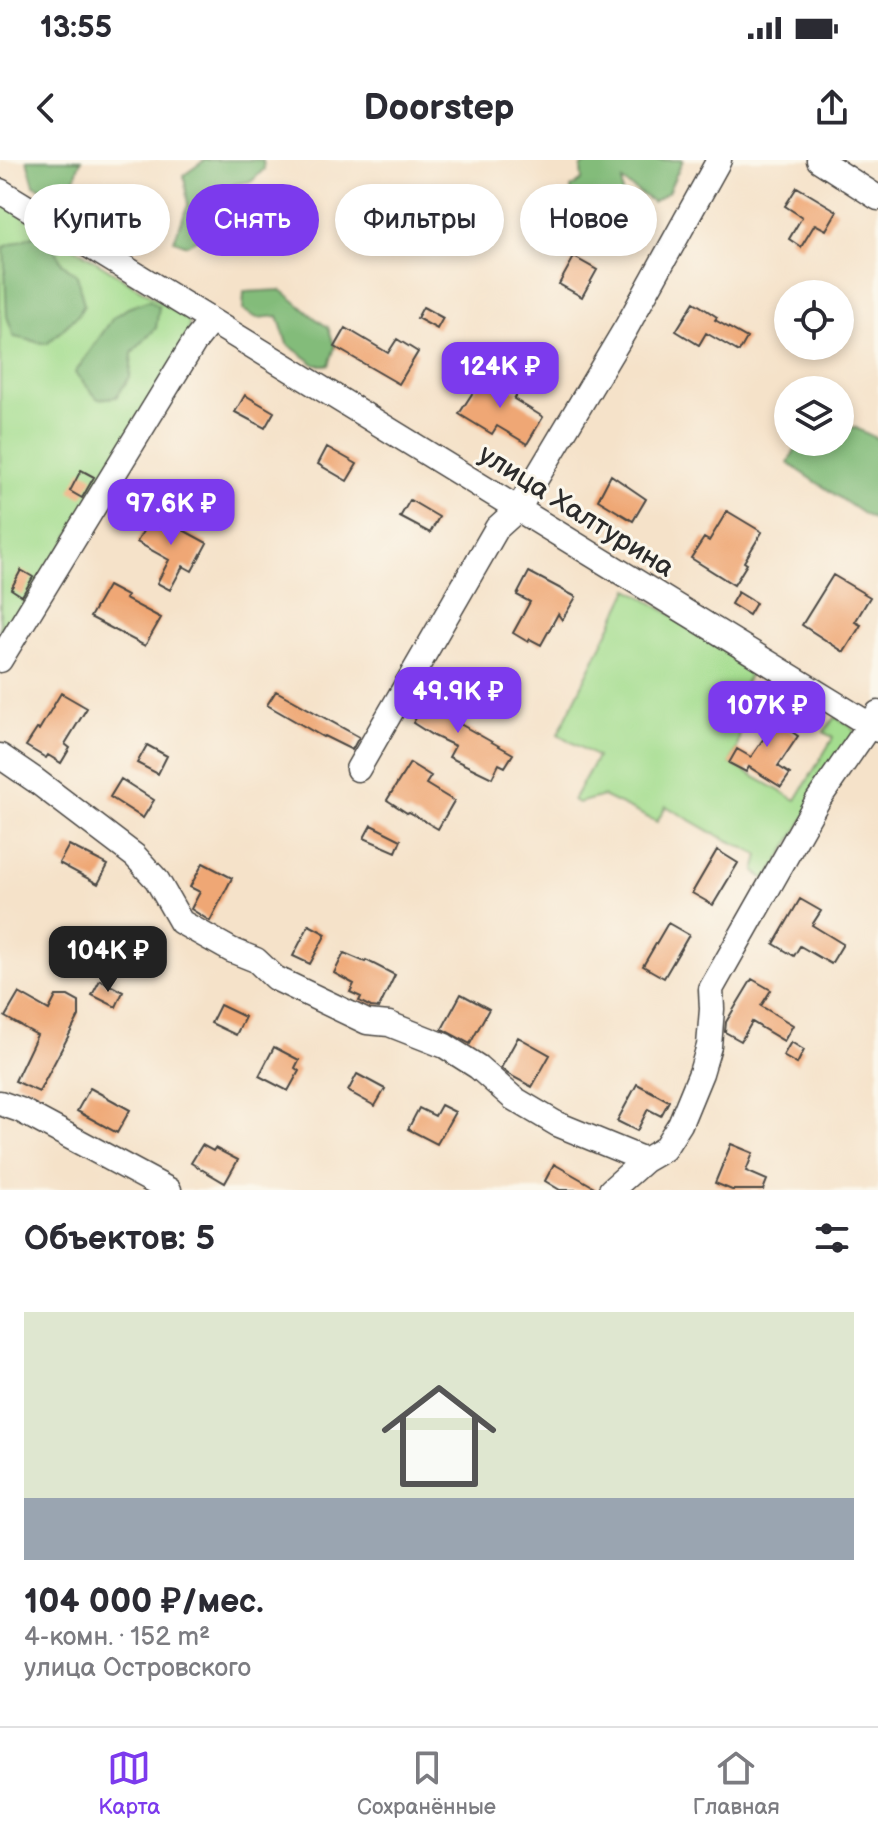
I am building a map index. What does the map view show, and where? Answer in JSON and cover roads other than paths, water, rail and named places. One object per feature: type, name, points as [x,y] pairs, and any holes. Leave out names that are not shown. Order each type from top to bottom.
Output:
[{"type":"street","points":[[358,769],[497,528],[518,509],[626,328],[719,160]]},
{"type":"street","points":[[819,160],[878,198]]},
{"type":"street","name":"улица Халтурина","points":[[0,191],[518,509],[876,723]]},
{"type":"street","points":[[0,660],[195,341],[211,321]]},
{"type":"street","points":[[611,1190],[645,1160],[664,1149],[680,1124],[709,1046],[711,989],[818,800],[858,740],[876,723]]},
{"type":"street","points":[[0,756],[135,856],[157,880],[181,922],[256,960],[275,978],[288,985],[367,1022],[389,1024],[445,1046],[478,1067],[513,1098],[557,1124],[645,1160]]},
{"type":"street","points":[[0,1103],[20,1110],[169,1190]]}]
